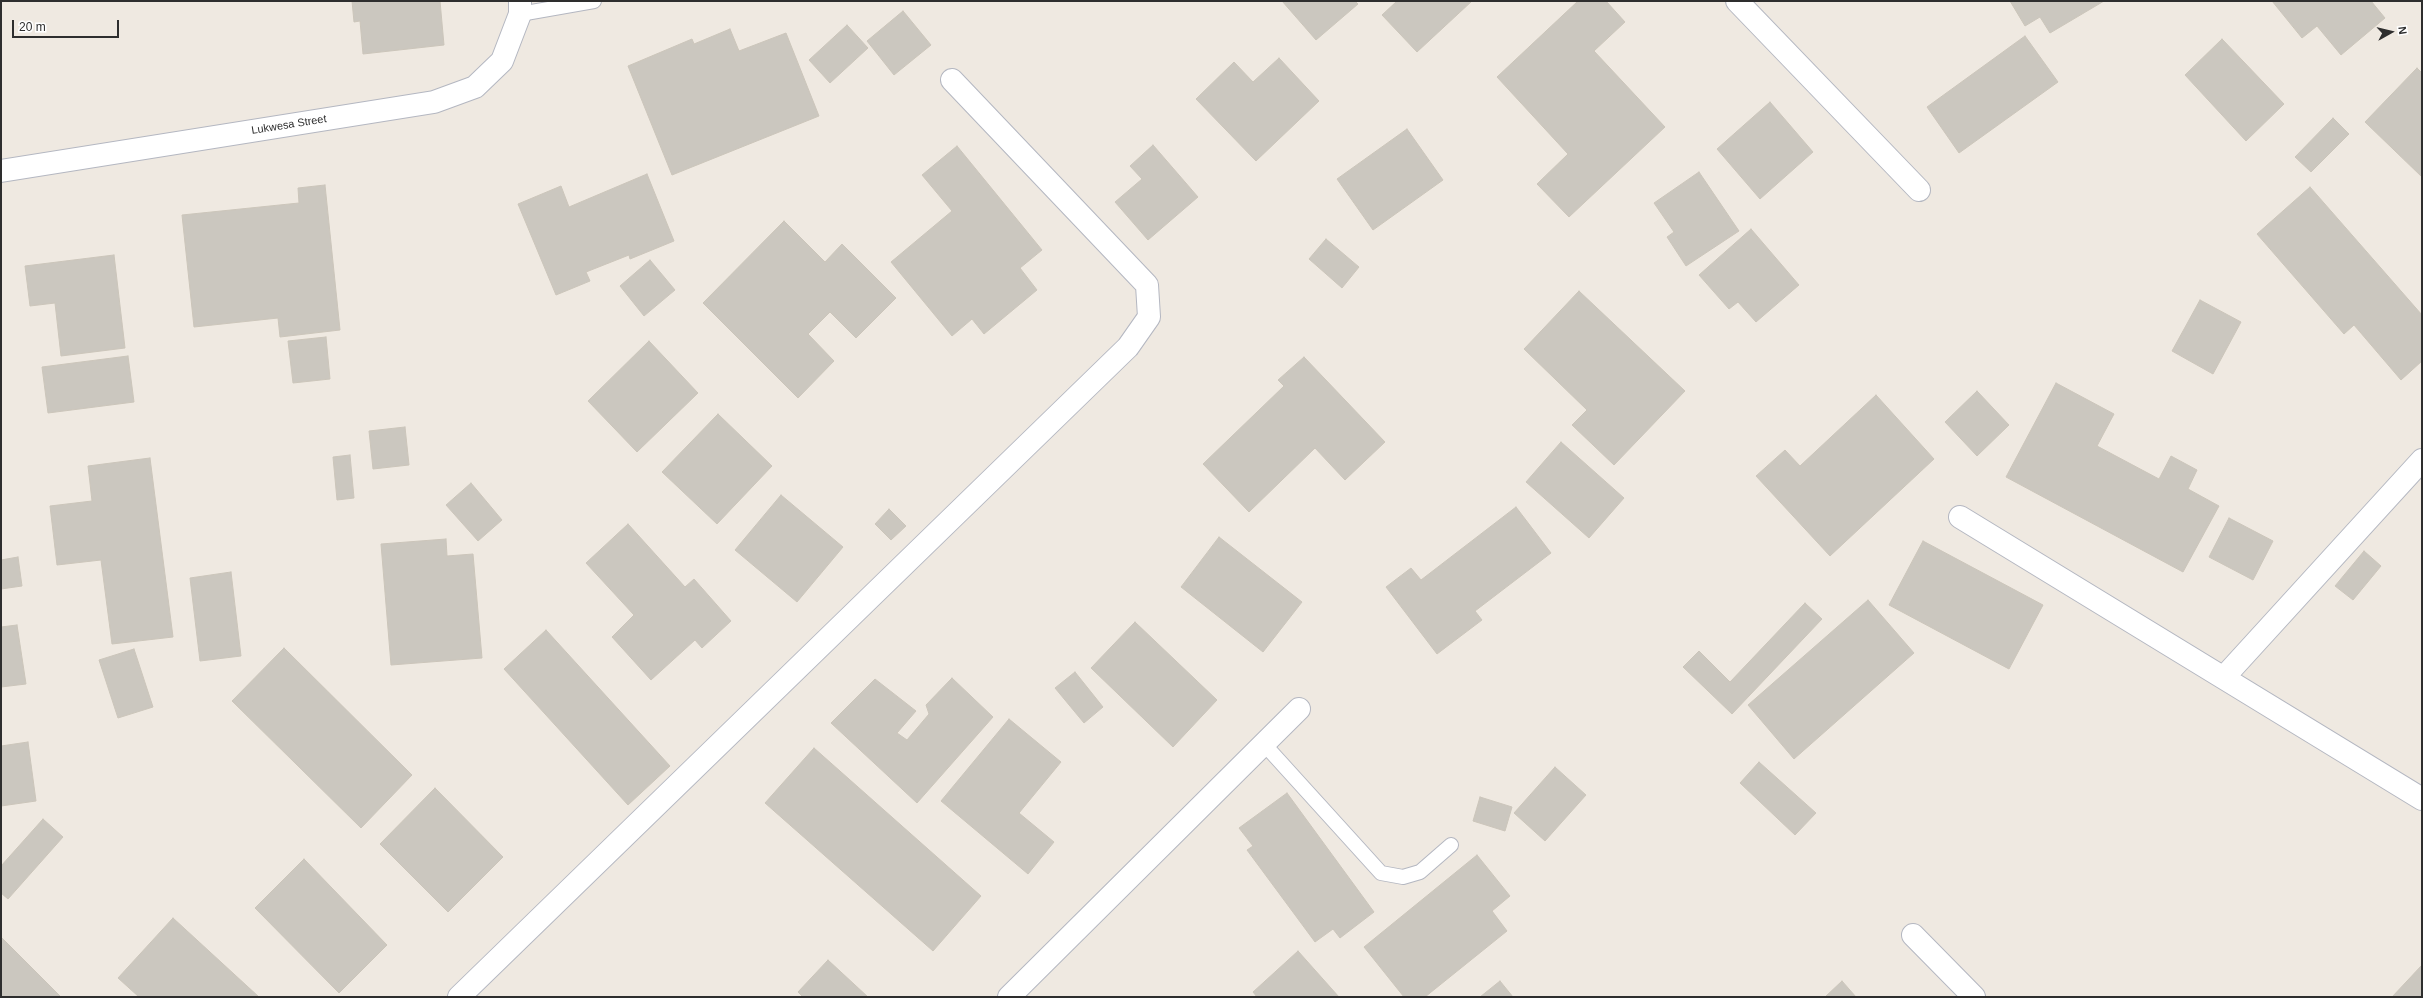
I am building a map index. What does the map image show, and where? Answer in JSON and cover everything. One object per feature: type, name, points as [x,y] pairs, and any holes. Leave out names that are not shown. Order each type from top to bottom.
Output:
[{"type":"street","points":[[1737,1],[1919,190]]},
{"type":"street","name":"Lukwesa Street","points":[[1,171],[434,102],[475,87],[502,61],[520,8]]},
{"type":"street","points":[[459,997],[1128,347],[1149,317],[1147,285],[952,80]]},
{"type":"street","points":[[2225,676],[2422,460]]},
{"type":"street","points":[[1960,517],[2225,676],[2422,799]]},
{"type":"street","points":[[1009,997],[1299,709]]},
{"type":"street","points":[[1913,935],[1974,997]]},
{"type":"lane","points":[[520,8],[594,1]]},
{"type":"lane","points":[[1264,744],[1380,873],[1403,877],[1420,872],[1451,845]]},
{"type":"building","points":[[352,1],[440,1],[444,45],[363,54],[360,21],[354,22]]},
{"type":"building","points":[[1282,1],[1355,1],[1358,4],[1316,40]]},
{"type":"building","points":[[1397,1],[1472,1],[1417,52],[1382,15]]},
{"type":"building","points":[[1578,1],[1606,1],[1625,22],[1594,51],[1665,127],[1569,217],[1537,184],[1568,154],[1497,77]]},
{"type":"building","points":[[2010,1],[2104,1],[2050,33],[2040,17],[2025,26]]},
{"type":"building","points":[[2272,1],[2371,1],[2385,18],[2341,55],[2317,26],[2302,38]]},
{"type":"building","points":[[903,11],[931,45],[894,75],[867,41]]},
{"type":"building","points":[[847,25],[868,48],[830,83],[809,60]]},
{"type":"building","points":[[730,29],[739,51],[786,33],[819,116],[672,175],[628,66],[692,39],[694,44]]},
{"type":"building","points":[[2025,36],[2058,82],[1959,153],[1927,107]]},
{"type":"building","points":[[2222,39],[2284,104],[2246,141],[2185,75]]},
{"type":"building","points":[[1279,58],[1319,101],[1256,161],[1196,99],[1234,62],[1253,82]]},
{"type":"building","points":[[2417,68],[2422,73],[2422,177],[2365,122]]},
{"type":"building","points":[[1770,102],[1813,152],[1760,199],[1717,149]]},
{"type":"building","points":[[2333,118],[2349,134],[2311,172],[2295,157]]},
{"type":"building","points":[[1407,129],[1443,180],[1373,230],[1337,179]]},
{"type":"building","points":[[1153,145],[1198,197],[1148,240],[1115,202],[1142,179],[1130,166]]},
{"type":"building","points":[[957,146],[1042,250],[1020,268],[1037,290],[984,334],[972,319],[952,336],[891,262],[952,211],[922,175]]},
{"type":"building","points":[[1699,172],[1739,231],[1686,266],[1667,237],[1674,232],[1654,203]]},
{"type":"building","points":[[647,174],[674,241],[630,259],[629,255],[586,272],[590,281],[556,295],[518,204],[561,186],[569,207]]},
{"type":"building","points":[[325,185],[340,330],[280,337],[278,318],[194,327],[182,215],[299,203],[298,188]]},
{"type":"building","points":[[2310,187],[2422,315],[2422,361],[2401,380],[2354,325],[2344,334],[2257,234]]},
{"type":"building","points":[[784,221],[825,262],[842,244],[896,298],[856,338],[830,312],[808,334],[834,361],[798,398],[703,303]]},
{"type":"building","points":[[1751,229],[1799,285],[1756,322],[1738,302],[1729,309],[1699,275]]},
{"type":"building","points":[[1326,239],[1359,267],[1342,288],[1309,259]]},
{"type":"building","points":[[114,255],[125,348],[61,356],[55,303],[30,306],[25,266]]},
{"type":"building","points":[[650,260],[675,290],[644,316],[620,286]]},
{"type":"building","points":[[1579,291],[1685,391],[1614,465],[1572,425],[1587,410],[1524,349]]},
{"type":"building","points":[[2200,300],[2241,322],[2213,374],[2172,351]]},
{"type":"building","points":[[326,337],[330,379],[293,383],[288,341]]},
{"type":"building","points":[[649,341],[698,393],[637,452],[588,401]]},
{"type":"building","points":[[128,356],[134,402],[48,413],[42,367]]},
{"type":"building","points":[[1304,357],[1385,442],[1345,480],[1315,448],[1249,512],[1203,464],[1284,386],[1278,380]]},
{"type":"building","points":[[2056,383],[2114,414],[2097,446],[2159,479],[2171,456],[2197,470],[2188,489],[2219,506],[2183,572],[2006,477]]},
{"type":"building","points":[[1977,391],[2009,425],[1977,456],[1945,422]]},
{"type":"building","points":[[1876,395],[1934,459],[1830,556],[1756,476],[1785,450],[1800,466]]},
{"type":"building","points":[[718,414],[772,466],[717,524],[662,472]]},
{"type":"building","points":[[405,427],[409,465],[373,469],[369,431]]},
{"type":"building","points":[[1561,442],[1624,498],[1589,538],[1526,482]]},
{"type":"building","points":[[350,455],[354,498],[337,500],[333,457]]},
{"type":"building","points":[[150,458],[173,637],[112,644],[101,560],[57,565],[50,506],[92,501],[88,466]]},
{"type":"building","points":[[471,483],[502,520],[478,541],[446,505]]},
{"type":"building","points":[[781,495],[843,547],[797,602],[735,550]]},
{"type":"building","points":[[1516,507],[1551,553],[1475,611],[1482,620],[1437,654],[1386,587],[1411,568],[1421,580]]},
{"type":"building","points":[[889,509],[906,526],[891,540],[875,524]]},
{"type":"building","points":[[2229,518],[2273,541],[2253,580],[2209,557]]},
{"type":"building","points":[[628,524],[685,587],[694,579],[731,621],[702,648],[695,640],[651,680],[612,637],[634,615],[586,563]]},
{"type":"building","points":[[1219,537],[1302,602],[1263,652],[1181,587]]},
{"type":"building","points":[[446,539],[447,556],[473,554],[482,658],[391,665],[381,544]]},
{"type":"building","points":[[1923,541],[2043,605],[2009,669],[1889,605]]},
{"type":"building","points":[[2364,551],[2381,566],[2353,600],[2335,586]]},
{"type":"building","points":[[18,557],[22,586],[1,589],[1,560]]},
{"type":"building","points":[[231,572],[241,656],[200,661],[190,578]]},
{"type":"building","points":[[1868,600],[1914,653],[1794,759],[1748,705]]},
{"type":"building","points":[[1805,603],[1822,619],[1732,714],[1683,667],[1699,651],[1730,682]]},
{"type":"building","points":[[1135,622],[1217,700],[1173,747],[1091,668]]},
{"type":"building","points":[[17,625],[26,684],[1,687],[1,627]]},
{"type":"building","points":[[546,630],[670,766],[628,805],[504,669]]},
{"type":"building","points":[[284,648],[412,775],[361,828],[232,701]]},
{"type":"building","points":[[134,649],[153,707],[118,718],[99,660]]},
{"type":"building","points":[[1075,672],[1103,707],[1084,723],[1055,688]]},
{"type":"building","points":[[952,678],[993,717],[917,803],[831,723],[875,679],[916,711],[897,733],[907,740],[929,714],[926,705]]},
{"type":"building","points":[[1009,719],[1061,762],[1019,813],[1054,842],[1028,874],[941,801]]},
{"type":"building","points":[[28,742],[36,801],[1,806],[1,746]]},
{"type":"building","points":[[814,748],[981,896],[933,951],[765,803]]},
{"type":"building","points":[[1759,762],[1816,813],[1795,835],[1740,783]]},
{"type":"building","points":[[1555,767],[1586,795],[1545,841],[1514,813]]},
{"type":"building","points":[[435,788],[503,857],[448,912],[380,844]]},
{"type":"building","points":[[1287,793],[1374,912],[1340,938],[1333,929],[1315,942],[1247,850],[1253,846],[1239,828]]},
{"type":"building","points":[[1480,797],[1512,807],[1505,831],[1473,821]]},
{"type":"building","points":[[43,819],[63,837],[8,899],[1,893],[1,866]]},
{"type":"building","points":[[1477,855],[1510,896],[1492,911],[1507,931],[1425,997],[1404,997],[1364,947]]},
{"type":"building","points":[[304,859],[387,945],[339,993],[255,908]]},
{"type":"building","points":[[173,918],[259,997],[139,997],[118,978]]},
{"type":"building","points":[[1,937],[61,997],[1,997]]},
{"type":"building","points":[[1298,951],[1339,997],[1257,997],[1253,992]]},
{"type":"building","points":[[828,960],[868,997],[803,997],[798,992]]},
{"type":"building","points":[[2422,965],[2422,997],[2392,997]]},
{"type":"building","points":[[1500,981],[1513,997],[1480,997]]},
{"type":"building","points":[[1842,981],[1856,997],[1825,997]]}]
